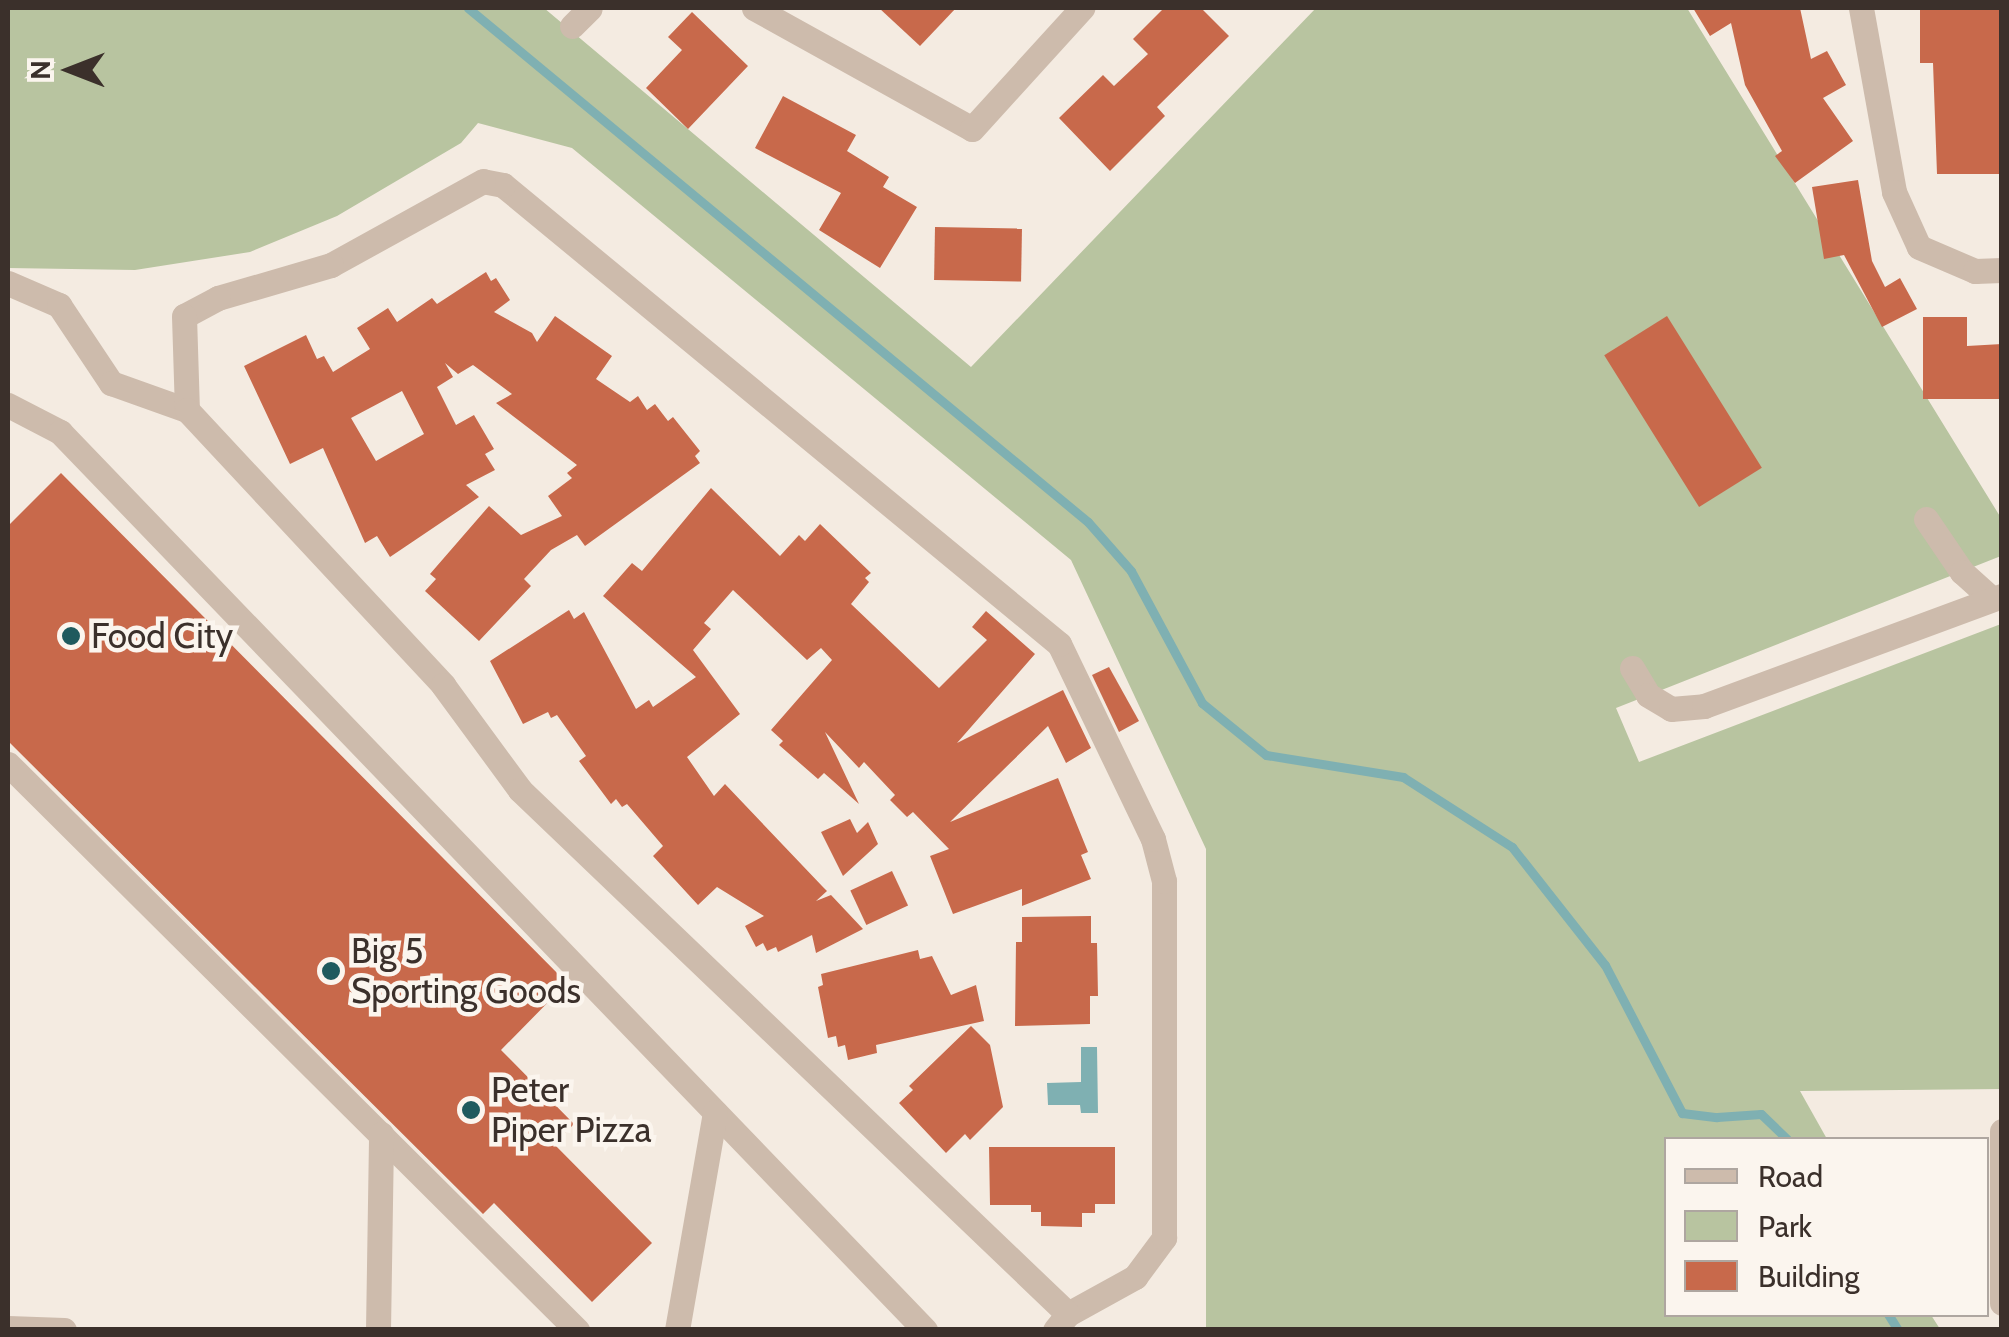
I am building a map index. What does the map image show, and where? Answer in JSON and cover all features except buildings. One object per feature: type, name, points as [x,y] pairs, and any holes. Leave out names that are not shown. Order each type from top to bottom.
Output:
[{"type":"street","points":[[754,8],[972,129],[1082,8]]},
{"type":"street","points":[[1861,8],[1894,192],[1919,247],[1975,271],[2002,270]]},
{"type":"street","points":[[8,283],[59,305],[111,384],[186,410],[443,685],[520,790],[1062,1322],[1135,1277],[1164,1238],[1164,881],[1154,840],[1060,644],[503,185],[483,181],[331,265],[218,298],[184,316],[186,410]]},
{"type":"street","points":[[8,406],[60,432],[925,1330]]},
{"type":"street","points":[[1926,519],[1962,572],[1997,598]]},
{"type":"street","points":[[1632,668],[1648,694],[1671,709],[1704,706],[1997,598]]},
{"type":"street","points":[[8,764],[577,1330]]},
{"type":"street","points":[[677,1330],[716,1112]]},
{"type":"street","points":[[2002,1131],[2002,1303]]},
{"type":"street","points":[[378,1330],[381,1134]]},
{"type":"street","points":[[8,1328],[64,1330]]},
{"type":"green space","points":[[8,8],[544,8],[971,367],[1316,8],[1687,8],[2001,518],[2001,556],[1616,708],[1639,762],[2001,624],[2002,1089],[1800,1091],[1826,1137],[1664,1137],[1664,1317],[1932,1317],[1940,1329],[1206,1329],[1206,849],[1071,560],[572,148],[478,123],[461,143],[337,216],[250,252],[135,270],[8,268]]},
{"type":"water","points":[[1081,1047],[1097,1047],[1098,1113],[1081,1113],[1080,1105],[1048,1105],[1047,1083],[1081,1082]]},
{"type":"waterway","points":[[468,8],[1088,522],[1131,571],[1202,703],[1266,755],[1403,777],[1512,847],[1605,965],[1682,1113],[1717,1117],[1761,1114],[1785,1137]]},
{"type":"waterway","points":[[1890,1317],[1898,1330]]},
{"type":"place","name":"Food City","points":[[71,636]]},
{"type":"place","name":"Big 5 Sporting Goods","points":[[331,971]]},
{"type":"place","name":"Peter Piper Pizza","points":[[471,1110]]}]
